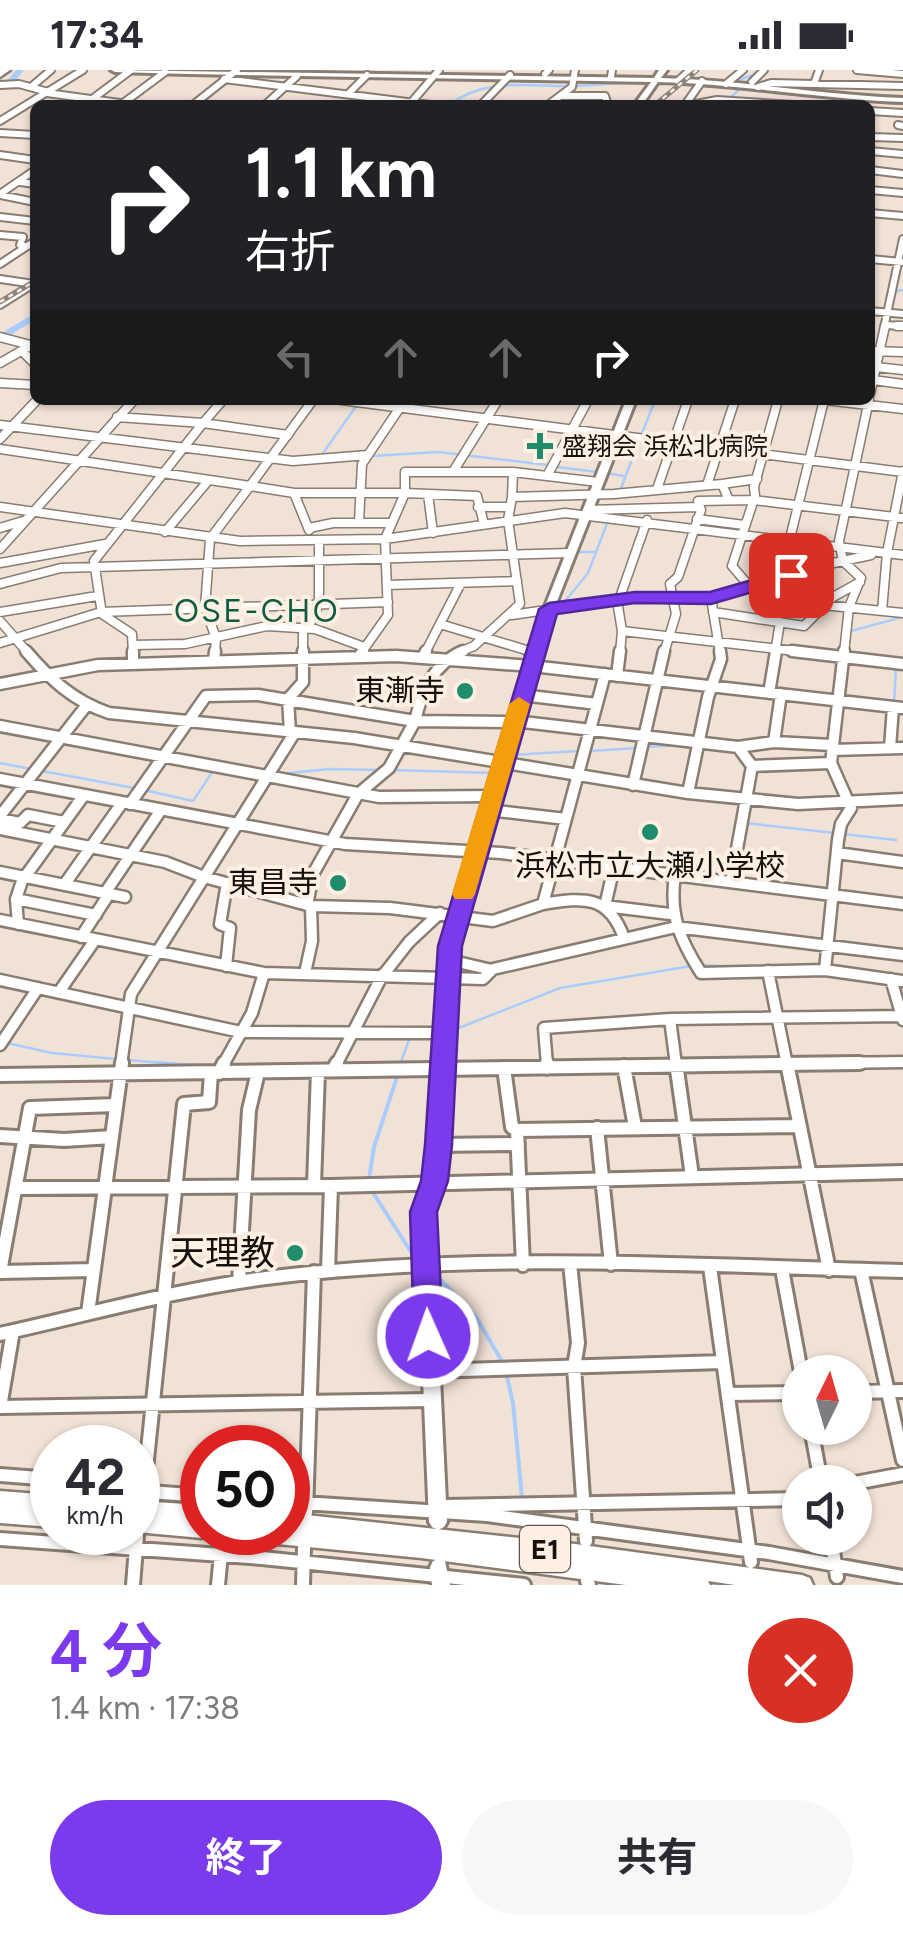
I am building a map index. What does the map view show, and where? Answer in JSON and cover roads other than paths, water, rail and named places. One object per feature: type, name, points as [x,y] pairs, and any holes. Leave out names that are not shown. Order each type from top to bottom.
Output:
[{"type":"highway","points":[[0,1500],[30,1502]]},
{"type":"highway","points":[[0,1514],[30,1516]]},
{"type":"highway","name":"E1","points":[[310,1514],[802,1585]]},
{"type":"highway","name":"E1","points":[[310,1538],[700,1585]]},
{"type":"main road","points":[[115,70],[297,76],[512,72],[574,79],[755,84],[860,100]]},
{"type":"main road","points":[[642,100],[663,70]]},
{"type":"main road","points":[[168,71],[547,72],[574,79],[612,74],[656,80]]},
{"type":"main road","points":[[875,101],[903,100]]},
{"type":"main road","points":[[437,1516],[424,1212],[435,1181],[439,1145],[449,960],[476,852],[549,609],[629,405]]},
{"type":"street","points":[[31,87],[51,70]]},
{"type":"street","points":[[35,100],[83,70]]},
{"type":"street","points":[[92,99],[130,70]]},
{"type":"street","points":[[674,81],[690,70]]},
{"type":"street","points":[[726,84],[743,70]]},
{"type":"street","points":[[755,84],[764,70]]},
{"type":"street","points":[[814,84],[819,70]]},
{"type":"street","points":[[857,70],[903,74]]},
{"type":"street","points":[[128,100],[168,71]]},
{"type":"street","points":[[866,100],[872,71]]},
{"type":"street","points":[[414,100],[438,72]]},
{"type":"street","points":[[487,100],[512,72]]},
{"type":"street","points":[[199,100],[231,74],[286,87],[388,100]]},
{"type":"street","points":[[348,94],[367,75]]},
{"type":"street","points":[[271,100],[297,76]]},
{"type":"street","points":[[556,100],[574,79]]},
{"type":"street","points":[[691,100],[702,81]]},
{"type":"street","points":[[755,84],[903,86]]},
{"type":"street","points":[[0,85],[98,100]]},
{"type":"street","points":[[792,100],[795,90]]},
{"type":"street","points":[[562,96],[606,96],[607,100]]},
{"type":"street","points":[[1,119],[30,103]]},
{"type":"street","points":[[875,137],[901,138],[899,113]]},
{"type":"street","points":[[0,133],[30,134]]},
{"type":"street","points":[[0,141],[10,134]]},
{"type":"street","points":[[875,151],[903,154]]},
{"type":"street","points":[[0,155],[30,159]]},
{"type":"street","points":[[875,171],[903,174]]},
{"type":"street","points":[[0,195],[30,174]]},
{"type":"street","points":[[20,182],[30,183]]},
{"type":"street","points":[[875,191],[903,194]]},
{"type":"street","points":[[0,195],[30,201]]},
{"type":"street","points":[[875,213],[903,216]]},
{"type":"street","points":[[0,217],[30,220]]},
{"type":"street","points":[[1,262],[23,242],[30,225]]},
{"type":"street","points":[[0,235],[30,241]]},
{"type":"street","points":[[875,372],[875,351],[886,325],[903,239]]},
{"type":"street","points":[[875,259],[900,262]]},
{"type":"street","points":[[0,279],[30,282]]},
{"type":"street","points":[[0,305],[30,284]]},
{"type":"street","points":[[875,312],[903,314]]},
{"type":"street","points":[[886,325],[903,326]]},
{"type":"street","points":[[875,336],[882,337]]},
{"type":"street","points":[[2,338],[30,344]]},
{"type":"street","points":[[0,363],[30,347]]},
{"type":"street","points":[[22,351],[30,362]]},
{"type":"street","points":[[875,351],[903,352]]},
{"type":"street","points":[[876,368],[903,370]]},
{"type":"street","points":[[875,380],[903,384]]},
{"type":"street","points":[[0,383],[30,384]]},
{"type":"street","points":[[875,402],[903,409]]},
{"type":"street","points":[[0,439],[32,405]]},
{"type":"street","points":[[0,549],[129,405]]},
{"type":"street","points":[[133,664],[132,634],[101,612],[94,561],[219,405]]},
{"type":"street","points":[[214,661],[216,638],[205,608],[210,539],[309,405]]},
{"type":"street","points":[[359,522],[362,464],[401,405]]},
{"type":"street","points":[[407,405],[615,438],[903,472],[898,517],[887,552],[882,610]]},
{"type":"street","points":[[454,470],[495,405]]},
{"type":"street","points":[[547,476],[585,405]]},
{"type":"street","points":[[658,489],[686,405]]},
{"type":"street","points":[[707,485],[733,405]]},
{"type":"street","points":[[777,405],[733,570],[755,587],[821,607],[903,613]]},
{"type":"street","points":[[780,579],[823,405]]},
{"type":"street","points":[[825,970],[841,824],[851,808],[832,753],[849,607],[861,578],[843,561],[840,547],[868,405]]},
{"type":"street","points":[[117,418],[203,423],[288,435]]},
{"type":"street","points":[[0,425],[310,462],[368,455]]},
{"type":"street","points":[[0,449],[294,493],[477,496],[484,524]]},
{"type":"street","points":[[362,652],[386,620],[386,539],[405,493],[406,472],[512,472],[547,476],[596,489]]},
{"type":"street","points":[[305,973],[312,940],[309,906],[313,874],[358,794],[388,768],[414,721],[422,692],[446,658],[470,649],[512,615],[521,602],[508,520],[512,472]]},
{"type":"street","points":[[478,506],[596,489],[658,489],[756,479]]},
{"type":"street","points":[[165,532],[208,480]]},
{"type":"street","points":[[722,484],[728,498]]},
{"type":"street","points":[[88,1313],[131,994],[292,732],[288,699],[303,682],[306,628],[319,604],[320,560],[294,493]]},
{"type":"street","points":[[428,494],[433,533]]},
{"type":"street","points":[[633,785],[676,614],[670,584],[678,577],[696,524],[698,501],[753,500],[898,517]]},
{"type":"street","points":[[0,506],[210,539],[314,540],[386,539],[565,513],[700,507]]},
{"type":"street","points":[[543,904],[589,730],[611,675],[622,631],[618,600],[650,509]]},
{"type":"street","points":[[587,513],[646,523],[742,530],[789,541],[903,555]]},
{"type":"street","points":[[0,528],[24,521]]},
{"type":"street","points":[[310,528],[391,523]]},
{"type":"street","points":[[0,563],[106,544]]},
{"type":"street","points":[[512,615],[618,600],[711,598],[887,552]]},
{"type":"street","points":[[0,584],[61,568],[570,553]]},
{"type":"street","points":[[387,585],[517,581]]},
{"type":"street","points":[[714,612],[804,626],[821,607],[860,582]]},
{"type":"street","points":[[423,657],[461,583]]},
{"type":"street","points":[[0,612],[98,596]]},
{"type":"street","points":[[688,794],[711,686],[720,667],[720,642],[711,598]]},
{"type":"street","points":[[0,643],[101,612],[388,602]]},
{"type":"street","points":[[0,621],[67,695],[86,706],[187,722],[400,746],[688,794],[798,804],[903,799]]},
{"type":"street","points":[[769,692],[780,622]]},
{"type":"street","points":[[440,624],[534,659],[611,675],[898,708],[890,748]]},
{"type":"street","points":[[133,645],[216,638],[267,626],[306,628],[362,652]]},
{"type":"street","points":[[622,631],[843,660],[903,664]]},
{"type":"street","points":[[162,644],[168,662]]},
{"type":"street","points":[[0,684],[98,665],[303,658],[362,652],[534,659]]},
{"type":"street","points":[[64,885],[206,696],[256,693],[348,714],[414,721],[514,721],[738,748],[774,742],[832,753]]},
{"type":"street","points":[[774,742],[782,694]]},
{"type":"street","points":[[522,695],[597,704]]},
{"type":"street","points":[[64,822],[28,815],[20,823],[0,818],[86,706]]},
{"type":"street","points":[[0,726],[358,794],[490,803],[566,819]]},
{"type":"street","points":[[731,882],[752,766],[738,748]]},
{"type":"street","points":[[752,766],[832,753],[903,748]]},
{"type":"street","points":[[0,779],[332,842],[554,860],[903,904]]},
{"type":"street","points":[[18,924],[16,899],[25,877],[84,795]]},
{"type":"street","points":[[81,937],[161,810]]},
{"type":"street","points":[[0,829],[165,862],[309,906],[459,914],[493,921],[561,900],[670,914]]},
{"type":"street","points":[[837,853],[903,862]]},
{"type":"street","points":[[605,906],[614,867]]},
{"type":"street","points":[[0,872],[126,897]]},
{"type":"street","points":[[547,1068],[544,1028],[670,1019],[903,1018],[897,980],[825,970],[720,966],[701,973],[673,927],[670,914],[674,874]]},
{"type":"street","points":[[226,883],[220,924],[230,928],[226,966]]},
{"type":"street","points":[[16,899],[96,916]]},
{"type":"street","points":[[605,906],[614,913],[624,938]]},
{"type":"street","points":[[334,1069],[383,974],[409,942],[440,914]]},
{"type":"street","points":[[0,920],[264,973],[483,978],[492,970]]},
{"type":"street","points":[[449,960],[492,970],[673,927],[903,955]]},
{"type":"street","points":[[59,992],[95,940]]},
{"type":"street","points":[[768,970],[829,1270]]},
{"type":"street","points":[[151,1425],[184,1104],[209,1102],[218,1070],[262,996],[264,973]]},
{"type":"street","points":[[0,980],[241,1032],[444,1034]]},
{"type":"street","points":[[0,1045],[38,988]]},
{"type":"street","points":[[670,1019],[692,1176]]},
{"type":"street","points":[[0,1075],[903,1062]]},
{"type":"street","points":[[624,1066],[635,1127]]},
{"type":"street","points":[[504,1068],[512,1127],[517,1130],[798,1126]]},
{"type":"street","points":[[314,1185],[318,1071]]},
{"type":"street","points":[[239,1282],[249,1110],[258,1072]]},
{"type":"street","points":[[94,1270],[0,1272],[6,1208],[16,1188],[30,1108],[116,1105]]},
{"type":"street","points":[[597,1128],[611,1264]]},
{"type":"street","points":[[517,1130],[523,1265]]},
{"type":"street","points":[[0,1136],[64,1140],[112,1136]]},
{"type":"street","points":[[439,1145],[518,1144]]},
{"type":"street","points":[[16,1188],[331,1186],[520,1178],[903,1172]]},
{"type":"street","points":[[309,1425],[331,1186]]},
{"type":"street","points":[[570,1264],[578,1344],[574,1367],[586,1534]]},
{"type":"street","points":[[430,1400],[0,1407],[6,1332],[239,1282],[426,1265],[611,1264],[903,1271]]},
{"type":"street","points":[[710,1267],[751,1557]]},
{"type":"street","points":[[782,1270],[798,1355]]},
{"type":"street","points":[[861,1270],[895,1391],[903,1460]]},
{"type":"street","points":[[430,1370],[722,1362]]},
{"type":"street","points":[[728,1394],[782,1393]]},
{"type":"street","points":[[0,1474],[30,1476]]},
{"type":"street","points":[[872,1479],[903,1474]]},
{"type":"street","points":[[437,1516],[453,1505],[782,1500]]},
{"type":"street","points":[[310,1513],[437,1516],[903,1577]]},
{"type":"street","points":[[0,1539],[30,1538]]},
{"type":"street","points":[[134,1585],[136,1555]]},
{"type":"street","points":[[218,1585],[221,1555]]},
{"type":"street","points":[[304,1585],[305,1555],[386,1578],[440,1575],[524,1585]]},
{"type":"street","points":[[833,1555],[836,1571]]},
{"type":"waterway","points":[[9,83],[20,70]]},
{"type":"waterway","points":[[736,81],[756,74]]},
{"type":"waterway","points":[[731,97],[751,79]]},
{"type":"waterway","points":[[575,86],[638,82]]},
{"type":"waterway","points":[[456,100],[491,87],[567,86]]},
{"type":"waterway","points":[[896,291],[903,290]]},
{"type":"waterway","points":[[0,338],[30,319]]},
{"type":"waterway","points":[[321,456],[357,405]]},
{"type":"waterway","points":[[641,436],[653,405]]},
{"type":"waterway","points":[[620,491],[638,443]]},
{"type":"waterway","points":[[372,456],[438,452],[548,465]]},
{"type":"waterway","points":[[310,463],[347,460]]},
{"type":"waterway","points":[[557,467],[597,472]]},
{"type":"waterway","points":[[607,473],[623,476]]},
{"type":"waterway","points":[[562,605],[588,573],[608,521]]},
{"type":"waterway","points":[[577,552],[595,552]]},
{"type":"waterway","points":[[544,656],[558,610]]},
{"type":"waterway","points":[[851,631],[903,617]]},
{"type":"waterway","points":[[894,703],[896,667]]},
{"type":"waterway","points":[[645,747],[682,745]]},
{"type":"waterway","points":[[590,751],[637,748]]},
{"type":"waterway","points":[[511,755],[579,751]]},
{"type":"waterway","points":[[0,763],[31,769]]},
{"type":"waterway","points":[[280,774],[329,769],[382,770]]},
{"type":"waterway","points":[[392,770],[494,773]]},
{"type":"waterway","points":[[42,771],[134,788]]},
{"type":"waterway","points":[[144,790],[193,801],[213,771]]},
{"type":"waterway","points":[[745,823],[835,833]]},
{"type":"waterway","points":[[843,834],[896,840]]},
{"type":"waterway","points":[[699,965],[741,967]]},
{"type":"waterway","points":[[451,1031],[560,988],[691,966]]},
{"type":"waterway","points":[[401,1062],[410,1037]]},
{"type":"waterway","points":[[7,1043],[52,1053],[116,1059]]},
{"type":"waterway","points":[[128,1060],[187,1065]]},
{"type":"waterway","points":[[158,1063],[197,1066]]},
{"type":"waterway","points":[[369,1179],[374,1147],[398,1074]]},
{"type":"waterway","points":[[370,1188],[415,1258]]},
{"type":"waterway","points":[[436,1275],[476,1317],[503,1363]]},
{"type":"waterway","points":[[506,1372],[513,1403],[522,1498]]},
{"type":"waterway","points":[[524,1526],[525,1536]]},
{"type":"railway","points":[[661,100],[697,70]]},
{"type":"railway","points":[[0,302],[30,284]]},
{"type":"place","name":"盛翔会 浜松北病院","points":[[540,446]]},
{"type":"place","name":"東漸寺","points":[[465,691]]},
{"type":"place","name":"浜松市立大瀬小学校","points":[[650,832]]},
{"type":"place","name":"東昌寺","points":[[338,883]]},
{"type":"place","name":"天理教","points":[[295,1253]]},
{"type":"district","name":"OSE-CHO","points":[[257,611]]}]
